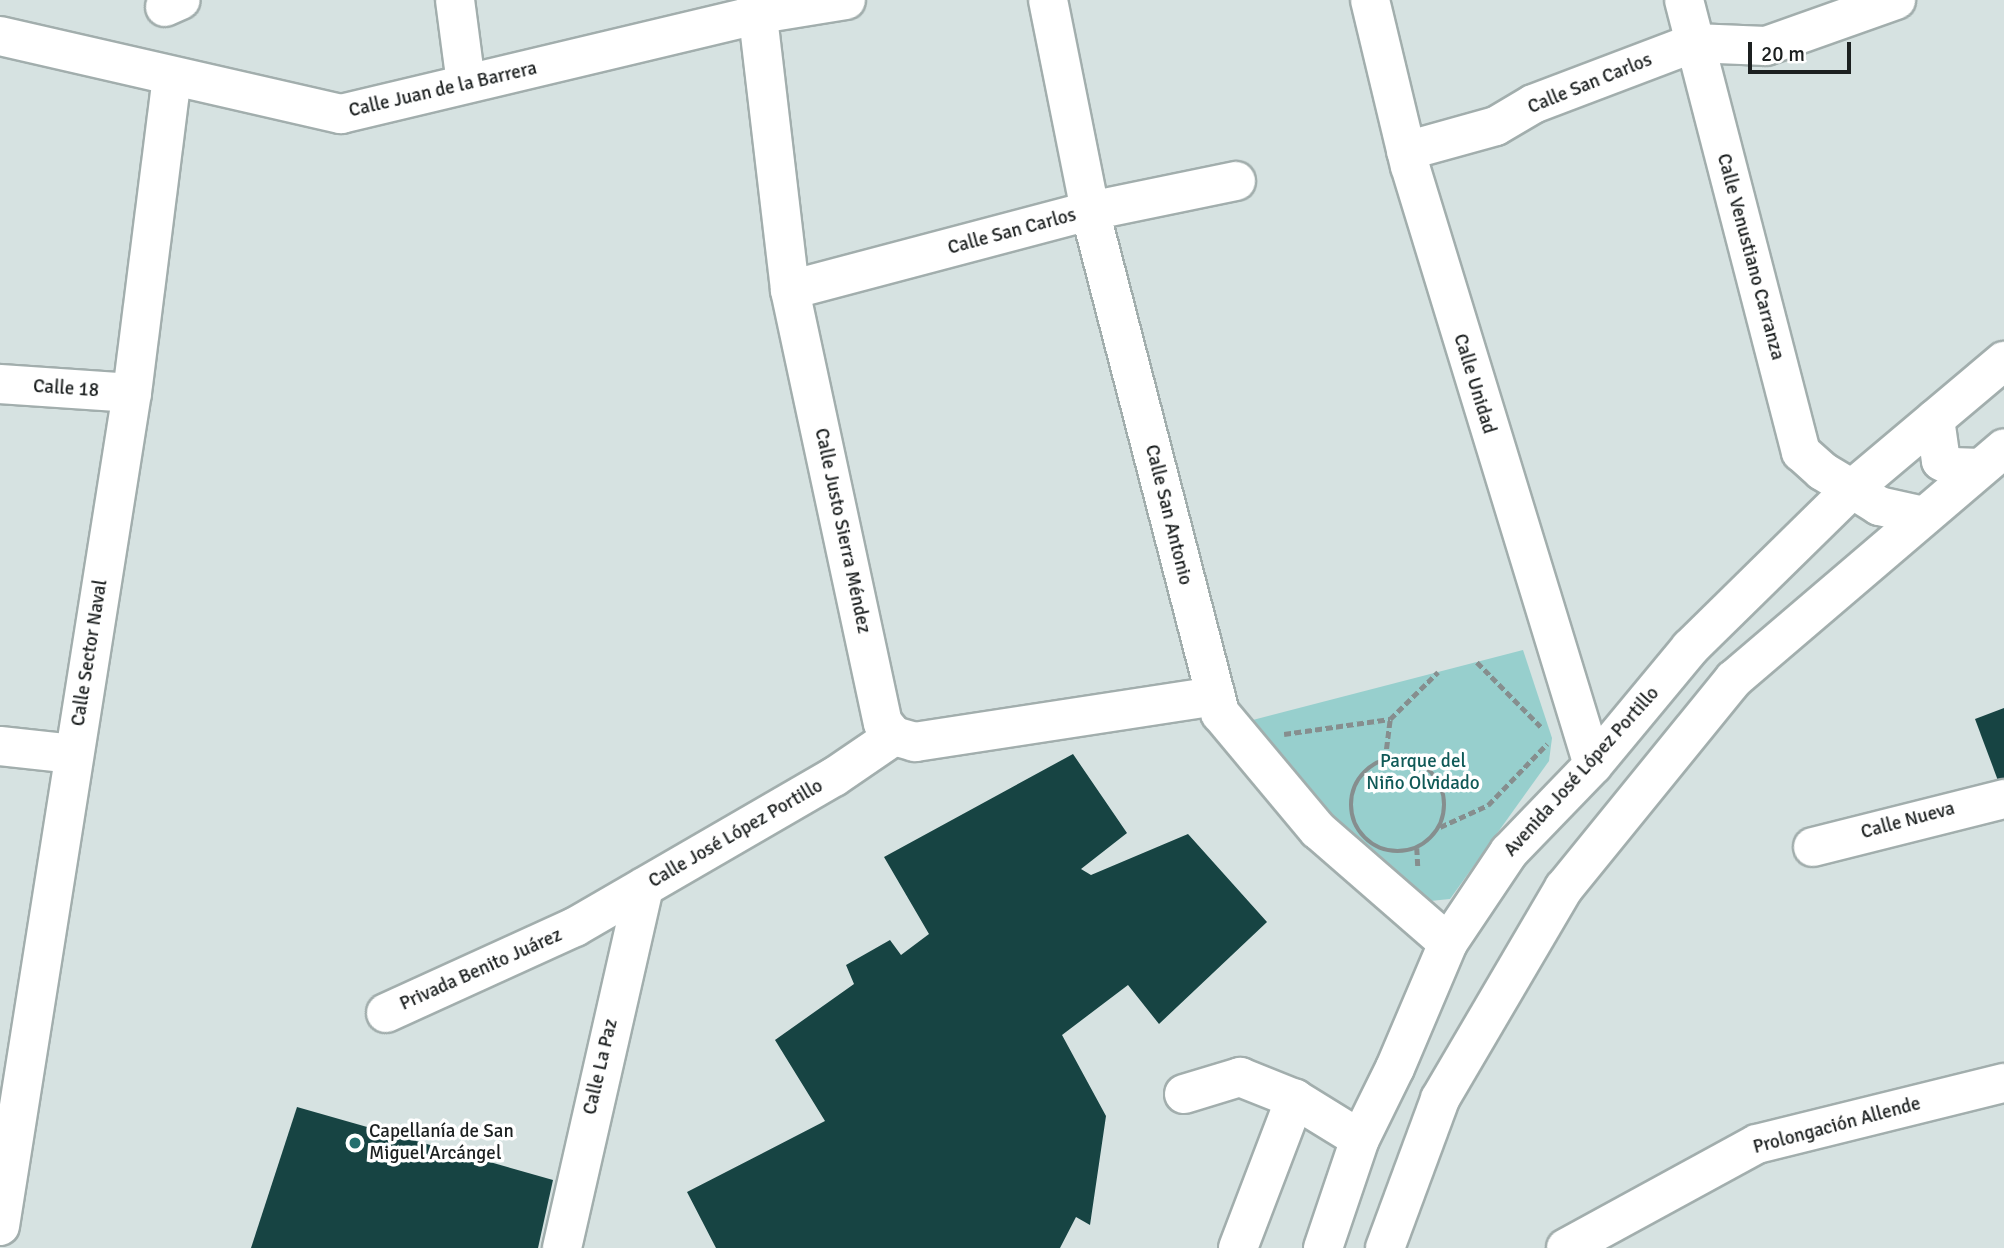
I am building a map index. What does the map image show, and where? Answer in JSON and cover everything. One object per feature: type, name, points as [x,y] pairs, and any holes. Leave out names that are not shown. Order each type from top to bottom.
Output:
[{"type":"street","points":[[455,0],[466,83]]},
{"type":"street","name":"Calle Juan de la Barrera","points":[[0,36],[172,78],[341,114],[758,7],[846,0]]},
{"type":"street","name":"Calle San Antonio","points":[[1048,0],[1090,211],[1220,713],[1318,830],[1448,943]]},
{"type":"street","name":"Calle Unidad","points":[[1370,0],[1406,151],[1482,414],[1593,765]]},
{"type":"street","name":"Calle Venustiano Carranza","points":[[1684,0],[1801,452],[1822,471],[1879,506],[1924,516]]},
{"type":"street","points":[[1694,43],[1766,46],[1896,0]]},
{"type":"street","name":"Calle Justo Sierra Méndez","points":[[758,7],[790,290],[883,723],[894,736]]},
{"type":"street","name":"Calle San Carlos","points":[[1406,151],[1496,126],[1533,104],[1694,43]]},
{"type":"street","name":"Calle Sector Naval","points":[[0,1226],[132,393],[172,78]]},
{"type":"street","name":"Calle San Carlos","points":[[790,290],[1090,211],[1236,181]]},
{"type":"street","name":"Avenida José López Portillo","points":[[1323,1248],[1360,1139],[1448,943],[1509,852],[1593,765],[1690,648],[1852,489],[2004,361]]},
{"type":"street","name":"Calle 18","points":[[0,384],[132,393]]},
{"type":"street","points":[[1936,419],[1941,461],[1953,467],[1992,458]]},
{"type":"street","points":[[1385,1248],[1440,1099],[1564,888],[1734,679],[1992,458]]},
{"type":"street","points":[[1784,556],[1798,559],[1812,572],[1818,586],[1812,613]]},
{"type":"street","points":[[894,736],[915,742],[1216,696]]},
{"type":"street","name":"Calle José López Portillo","points":[[575,927],[834,777],[894,736]]},
{"type":"street","points":[[0,747],[74,754]]},
{"type":"street","name":"Calle Nueva","points":[[1813,847],[2004,799]]},
{"type":"street","name":"Calle La Paz","points":[[562,1248],[644,887]]},
{"type":"street","name":"Privada Benito Juárez","points":[[386,1013],[575,927]]},
{"type":"street","points":[[1184,1094],[1240,1077],[1294,1100],[1360,1139]]},
{"type":"street","name":"Prolongación Allende","points":[[1566,1248],[1757,1144],[2004,1083]]},
{"type":"street","points":[[1238,1248],[1294,1100]]},
{"type":"path","points":[[1439,828],[1488,805],[1552,738],[1477,662]]},
{"type":"path","points":[[1275,736],[1390,719],[1438,672]]},
{"type":"path","points":[[1385,760],[1390,719]]},
{"type":"path","points":[[1416,762],[1427,756]]},
{"type":"path","points":[[1385,760],[1416,762],[1429,770],[1442,790],[1444,813],[1439,828],[1430,840],[1402,852],[1372,845],[1361,834],[1351,806],[1353,790],[1371,766],[1385,760]]},
{"type":"green space","name":"Parque del Niño Olvidado","points":[[1523,650],[1552,738],[1549,761],[1450,899],[1420,902],[1331,819],[1245,722]]},
{"type":"building","points":[[2004,708],[2004,784],[2000,786],[1975,719]]},
{"type":"building","points":[[1073,754],[1127,833],[1081,869],[1091,875],[1188,834],[1267,922],[1159,1024],[1128,985],[1062,1035],[1106,1116],[1090,1225],[1076,1217],[1060,1248],[716,1248],[687,1192],[825,1121],[775,1040],[854,984],[846,965],[890,940],[901,955],[929,934],[884,857]]},
{"type":"building","name":"Capellanía de San Miguel Arcángel","points":[[297,1107],[553,1180],[538,1248],[251,1248]]},
{"type":"place","name":"Capellanía de San Miguel Arcángel","points":[[355,1143]]}]
